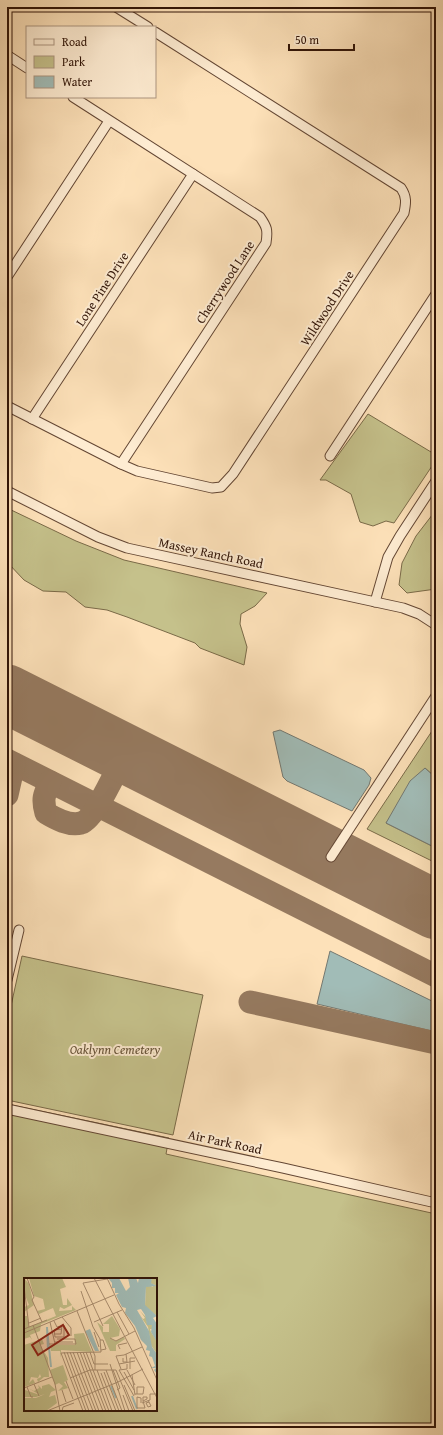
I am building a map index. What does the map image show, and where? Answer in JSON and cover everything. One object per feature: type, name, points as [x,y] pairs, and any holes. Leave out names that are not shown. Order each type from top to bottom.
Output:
[{"type":"street","points":[[116,7],[146,26]]},
{"type":"street","name":"Wildwood Drive","points":[[7,406],[137,471],[212,488],[221,487],[227,481],[404,213],[406,202],[405,195],[401,188],[156,33]]},
{"type":"street","points":[[7,55],[26,67]]},
{"type":"street","name":"Cherrywood Lane","points":[[75,98],[260,216],[266,225],[268,233],[266,243],[121,464]]},
{"type":"street","points":[[7,277],[110,121]]},
{"type":"street","name":"Lone Pine Drive","points":[[32,419],[193,174]]},
{"type":"street","points":[[330,456],[436,294]]},
{"type":"street","points":[[375,602],[388,557],[436,481]]},
{"type":"street","name":"Massey Ranch Road","points":[[7,491],[98,537],[127,548],[403,608],[419,614],[436,625]]},
{"type":"street","points":[[331,857],[436,696]]},
{"type":"street","points":[[7,980],[19,930]]},
{"type":"street","name":"Air Park Road","points":[[7,1109],[275,1166],[436,1203]]},
{"type":"green space","points":[[368,414],[436,455],[436,460],[394,523],[386,521],[373,526],[360,522],[351,494],[326,480],[320,480]]},
{"type":"green space","points":[[7,508],[76,541],[124,560],[267,593],[255,606],[241,614],[240,624],[247,647],[244,665],[200,648],[195,643],[127,617],[107,610],[85,607],[66,592],[43,591],[24,580],[7,562]]},
{"type":"green space","points":[[436,510],[436,589],[407,593],[399,585],[402,563],[416,536]]},
{"type":"green space","points":[[436,725],[436,778],[425,768],[386,823],[436,848],[436,863],[367,829]]},
{"type":"green space","name":"Oaklynn Cemetery","points":[[22,956],[203,995],[173,1135],[7,1100],[7,1024]]},
{"type":"green space","points":[[7,1104],[169,1138],[166,1154],[436,1214],[436,1428],[7,1428]]},
{"type":"water","points":[[280,730],[364,770],[371,778],[369,785],[352,811],[287,781],[283,777],[273,732]]},
{"type":"water","points":[[425,768],[436,778],[436,848],[386,823],[410,781]]},
{"type":"water","points":[[330,951],[436,1003],[436,1032],[317,1004]]},
{"type":"taxiway","points":[[50,782],[44,797],[46,813],[67,823],[81,823],[87,819],[99,803],[125,753]]},
{"type":"taxiway","points":[[7,760],[436,976]]},
{"type":"taxiway","points":[[7,795],[14,764]]},
{"type":"taxiway","points":[[250,1002],[436,1043]]},
{"type":"runway","points":[[7,694],[436,910]]}]
